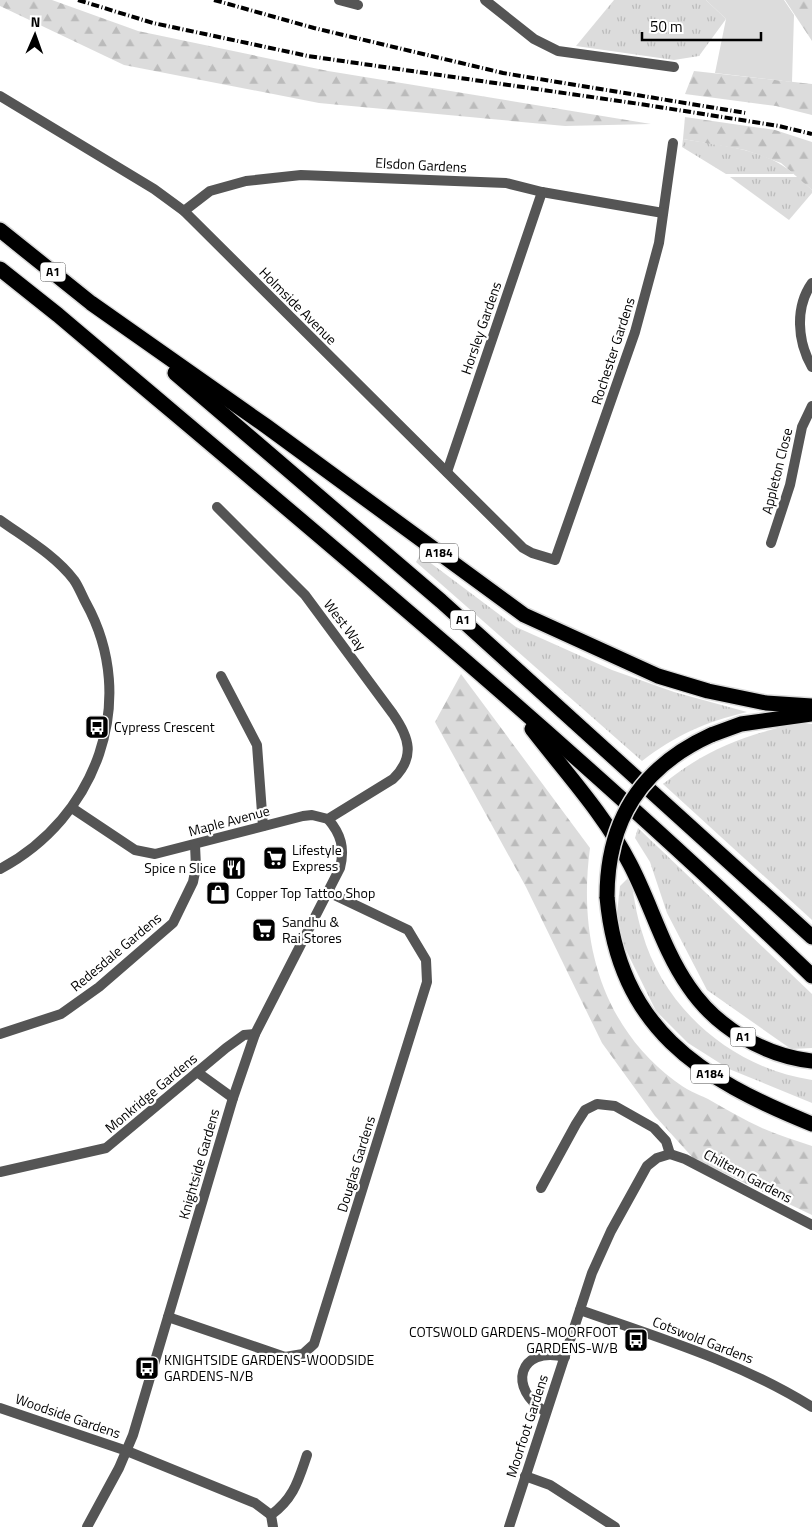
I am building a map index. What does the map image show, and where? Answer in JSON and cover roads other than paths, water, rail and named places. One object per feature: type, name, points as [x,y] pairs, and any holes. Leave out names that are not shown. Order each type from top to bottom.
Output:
[{"type":"highway","name":"A1","points":[[0,230],[106,313],[441,601],[812,937]]},
{"type":"highway","name":"A1","points":[[0,269],[80,334],[509,699],[757,923],[812,976]]},
{"type":"highway","name":"A184","points":[[106,313],[266,426],[524,615],[658,676],[708,691],[766,703],[812,706]]},
{"type":"highway","name":"A1","points":[[509,699],[611,831],[630,864],[655,921],[688,987],[706,1009],[727,1027],[751,1042],[776,1053],[812,1061]]},
{"type":"highway","name":"A184","points":[[812,714],[741,724],[711,735],[690,745],[654,772],[626,809],[610,851],[607,897],[616,952],[626,977],[640,1006],[673,1046],[724,1083],[748,1096],[812,1124]]},
{"type":"street","points":[[339,0],[358,5]]},
{"type":"street","points":[[485,0],[534,39],[558,51],[674,67]]},
{"type":"street","name":"Holmside Avenue","points":[[0,96],[154,188],[184,211],[523,548],[532,553],[556,560]]},
{"type":"street","name":"Rochester Gardens","points":[[556,560],[635,332],[659,243],[673,144]]},
{"type":"street","name":"Elsdon Gardens","points":[[184,211],[210,190],[246,181],[300,175],[506,183],[542,192],[663,213]]},
{"type":"street","name":"Horsley Gardens","points":[[447,472],[542,192]]},
{"type":"street","points":[[812,283],[805,293],[799,336],[804,354],[812,367]]},
{"type":"street","name":"Appleton Close","points":[[771,543],[790,485],[802,427],[812,406]]},
{"type":"street","name":"West Way","points":[[217,507],[305,595],[406,735],[408,754],[402,770],[393,778],[328,819]]},
{"type":"street","points":[[0,520],[47,553],[74,580],[94,617],[104,647],[110,682],[106,734],[93,773],[72,808],[45,838],[21,858],[0,869]]},
{"type":"street","points":[[221,676],[257,746],[264,826]]},
{"type":"street","name":"Maple Avenue","points":[[72,808],[135,850],[155,854],[312,815],[328,819]]},
{"type":"street","name":"Knightside Gardens","points":[[87,1527],[127,1451],[233,1098],[255,1034],[328,892],[343,856],[339,835],[328,819]]},
{"type":"street","name":"Redesdale Gardens","points":[[0,1034],[61,1014],[99,987],[173,923],[193,882],[196,867],[195,845]]},
{"type":"street","name":"Douglas Gardens","points":[[168,1317],[285,1357],[303,1354],[314,1344],[427,982],[426,960],[408,930],[328,892]]},
{"type":"street","name":"Monkridge Gardens","points":[[0,1172],[106,1148],[244,1035],[255,1034]]},
{"type":"street","points":[[198,1072],[233,1098]]},
{"type":"street","points":[[540,1188],[585,1110],[597,1104],[615,1106],[654,1128],[666,1141],[670,1154]]},
{"type":"street","name":"Chiltern Gardens","points":[[670,1154],[685,1159],[812,1225]]},
{"type":"street","name":"Moorfoot Gardens","points":[[509,1527],[592,1273],[611,1231],[647,1166],[657,1158],[670,1154]]},
{"type":"street","name":"Cotswold Gardens","points":[[580,1310],[721,1360],[759,1377],[812,1407]]},
{"type":"street","points":[[546,1412],[528,1398],[521,1380],[523,1372],[533,1358],[542,1354],[565,1357]]},
{"type":"street","name":"Woodside Gardens","points":[[0,1408],[127,1451],[255,1503],[271,1515]]},
{"type":"street","points":[[273,1527],[271,1515],[283,1506],[295,1489],[307,1455]]},
{"type":"street","points":[[525,1476],[550,1485],[615,1527]]},
{"type":"railway","points":[[78,0],[153,23],[308,56],[640,104],[779,126],[812,134]]},
{"type":"railway","points":[[214,0],[314,28],[503,73],[746,113]]},
{"type":"place","name":"Cypress Crescent","points":[[97,727]]},
{"type":"place","name":"Lifestyle Express","points":[[275,858]]},
{"type":"place","name":"Spice n Slice","points":[[234,868]]},
{"type":"place","name":"Copper Top Tattoo Shop","points":[[218,893]]},
{"type":"place","name":"Sandhu & Rai Stores","points":[[264,930]]},
{"type":"place","name":"COTSWOLD GARDENS-MOORFOOT GARDENS-W/B","points":[[636,1340]]},
{"type":"place","name":"KNIGHTSIDE GARDENS-WOODSIDE GARDENS-N/B","points":[[147,1368]]}]
